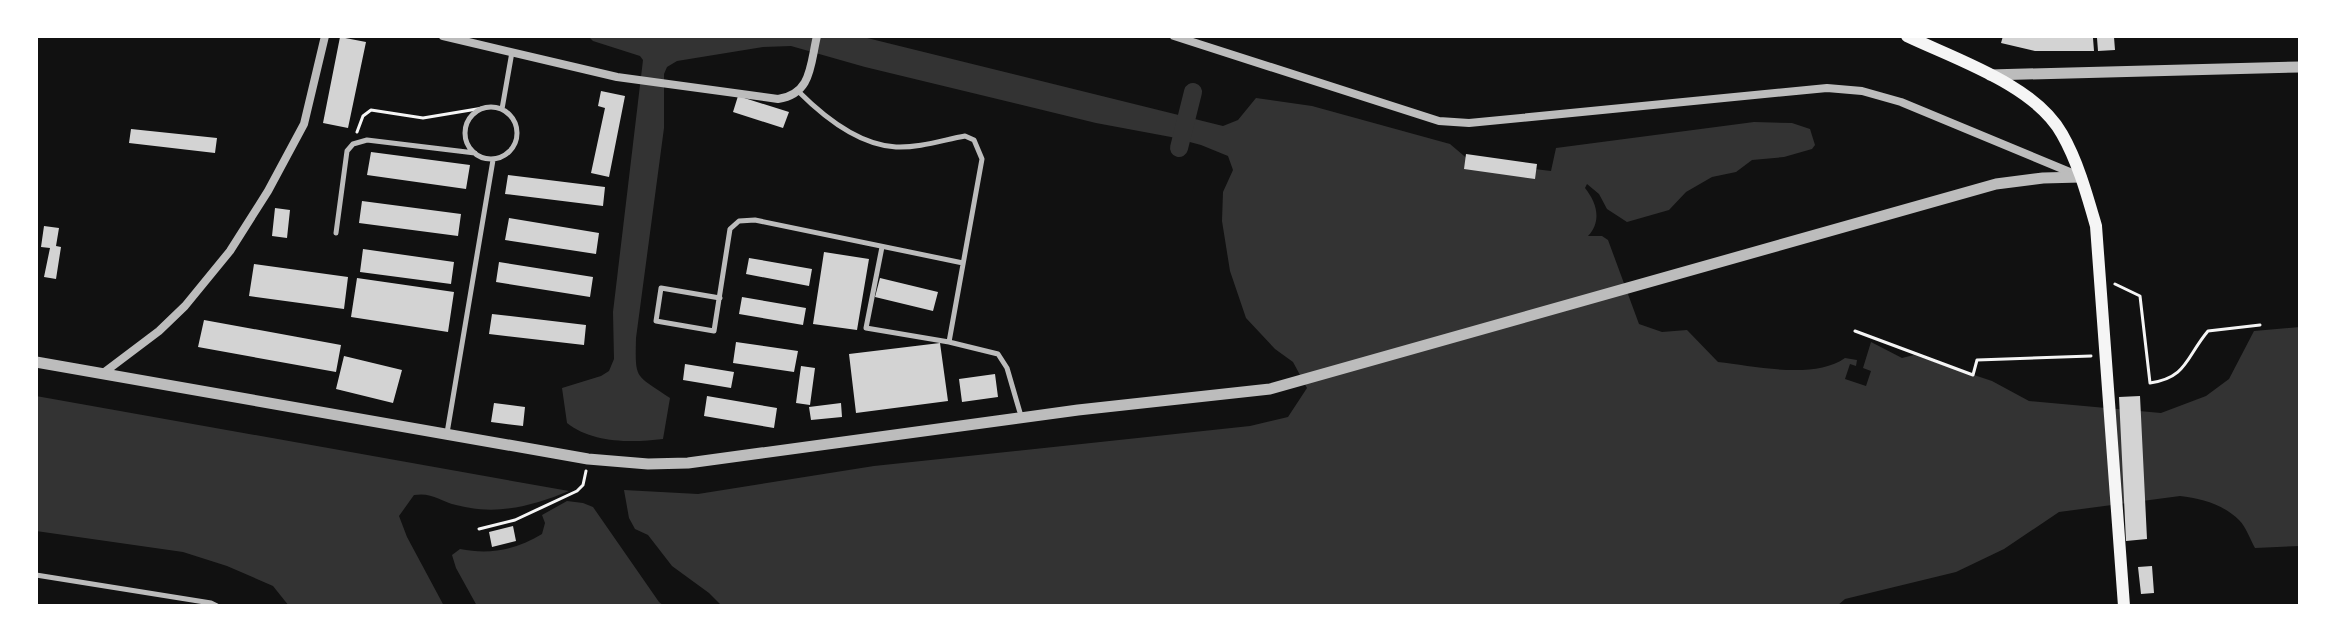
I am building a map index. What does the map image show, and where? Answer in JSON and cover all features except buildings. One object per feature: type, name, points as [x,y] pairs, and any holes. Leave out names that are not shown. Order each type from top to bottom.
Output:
[{"type":"main road","points":[[1907,36],[1990,75],[2032,99],[2061,131],[2081,177],[2096,226],[2124,606]]},
{"type":"street","points":[[102,374],[177,315],[230,251],[268,191],[304,124],[325,36]]},
{"type":"street","points":[[443,36],[637,80],[778,99],[799,92],[807,78],[817,36]]},
{"type":"street","points":[[1174,36],[1439,121],[1469,123],[1827,88],[1862,91],[1901,102],[2081,177]]},
{"type":"street","points":[[1990,75],[2300,67]]},
{"type":"street","points":[[36,362],[588,459],[648,464],[704,462],[1021,417],[1270,389],[1996,184],[2081,177]]},
{"type":"lane","points":[[502,109],[512,52]]},
{"type":"lane","points":[[799,92],[830,120],[868,140],[895,147],[965,136],[974,140],[982,159],[949,342]]},
{"type":"lane","points":[[336,233],[347,151],[353,144],[367,140],[475,153],[493,160],[510,152],[518,135],[513,118],[502,109],[489,107],[473,114],[467,122],[466,139],[475,153]]},
{"type":"lane","points":[[447,434],[493,160]]},
{"type":"lane","points":[[720,298],[661,288],[656,321],[714,331],[720,298],[730,229],[739,221],[755,220],[963,263]]},
{"type":"lane","points":[[882,247],[866,328],[998,354],[1007,368],[1021,417]]},
{"type":"lane","points":[[36,575],[217,606]]},
{"type":"path","points":[[353,144],[363,116],[371,110],[423,118],[489,107]]},
{"type":"path","points":[[2100,278],[2140,296],[2150,383],[2165,381],[2181,371],[2208,331],[2260,325]]},
{"type":"path","points":[[1855,331],[1973,375],[1977,360],[2043,360],[2106,355]]},
{"type":"path","points":[[479,529],[515,520],[577,491],[583,485],[588,459]]},
{"type":"shaded area","points":[[588,36],[859,36],[1223,126],[1238,120],[1256,98],[1312,106],[1450,144],[1470,161],[1551,171],[1556,148],[1754,122],[1792,123],[1810,129],[1815,145],[1812,149],[1784,157],[1752,160],[1736,172],[1712,177],[1686,192],[1669,210],[1627,222],[1607,209],[1599,194],[1587,184],[1585,188],[1596,212],[1595,224],[1588,236],[1602,236],[1608,240],[1639,324],[1662,332],[1687,330],[1718,362],[1801,370],[1832,365],[1845,358],[1857,360],[1856,366],[1850,364],[1845,379],[1866,386],[1871,371],[1863,368],[1871,342],[1902,358],[1914,355],[1992,381],[2029,401],[2161,413],[2206,396],[2229,379],[2254,331],[2300,327],[2300,546],[2255,548],[2244,526],[2226,510],[2196,498],[2180,496],[2059,512],[2004,549],[1956,572],[1845,599],[1837,606],[722,606],[672,566],[648,535],[635,529],[629,518],[624,490],[698,494],[874,466],[1250,426],[1288,417],[1307,388],[1293,362],[1275,349],[1246,318],[1230,271],[1222,221],[1223,192],[1233,170],[1228,156],[1171,137],[1096,123],[791,46],[763,47],[677,61],[667,67],[664,74],[664,128],[636,338],[637,370],[644,380],[670,398],[663,439],[612,440],[577,430],[567,423],[562,388],[601,376],[609,371],[614,359],[613,312],[643,60],[640,56],[593,41]]},
{"type":"shaded area","points":[[36,396],[569,491],[528,505],[486,510],[431,496],[414,495],[399,516],[444,606],[289,606],[273,586],[227,566],[183,552],[36,531]]},
{"type":"shaded area","points":[[567,501],[593,507],[664,606],[477,606],[452,555],[460,549],[502,550],[532,539],[542,534],[545,523],[542,515]]},
{"type":"waterway","points":[[1179,148],[1193,92]]}]
